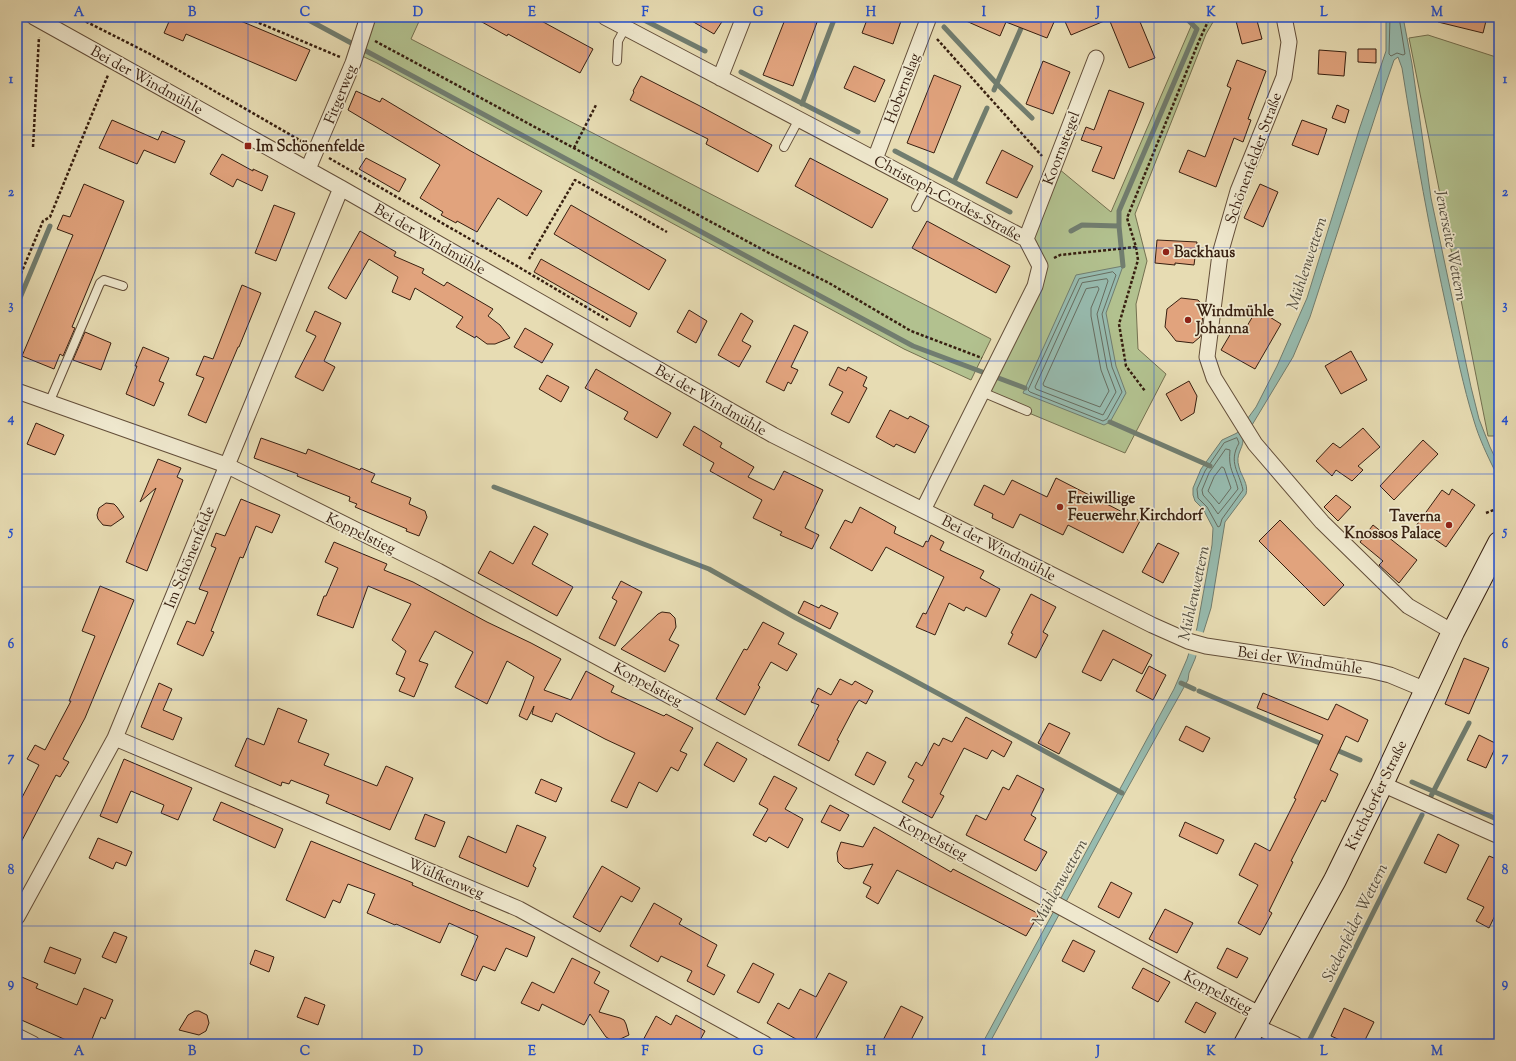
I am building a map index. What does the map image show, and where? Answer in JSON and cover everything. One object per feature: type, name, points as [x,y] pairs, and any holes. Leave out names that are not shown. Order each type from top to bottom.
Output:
[{"type":"street","name":"Fitgerweg","points":[[308,170],[353,63],[368,17]]},
{"type":"street","name":"Christoph-Cordes-Straße","points":[[604,17],[1026,239],[1040,266]]},
{"type":"street","points":[[720,78],[744,17]]},
{"type":"street","name":"Hobernslag","points":[[875,159],[929,17]]},
{"type":"street","name":"Schönenfelder Straße","points":[[1284,17],[1289,42],[1284,76],[1238,191],[1220,254],[1207,357],[1214,378],[1255,444],[1322,522],[1408,606],[1453,632]]},
{"type":"street","name":"Bei der Windmühle","points":[[37,19],[341,188],[773,435],[1132,615],[1188,641],[1206,646],[1369,670],[1390,675],[1426,690]]},
{"type":"street","name":"Koornstegel","points":[[1026,239],[1096,58]]},
{"type":"street","name":"Im Schönenfelde","points":[[17,917],[115,738],[341,188]]},
{"type":"street","points":[[923,510],[1035,286],[1040,266]]},
{"type":"street","name":"Koppelstieg","points":[[17,391],[226,465],[438,570],[1068,911],[1254,1028],[1295,1044]]},
{"type":"street","name":"Kirchdorfer Straße","points":[[1254,1028],[1335,880],[1453,632],[1499,543]]},
{"type":"street","name":"Wülfkenweg","points":[[115,738],[519,909],[765,1044]]},
{"type":"street","points":[[1382,784],[1499,836]]},
{"type":"street","points":[[17,1036],[33,1044]]},
{"type":"lane","points":[[617,61],[618,41],[625,28]]},
{"type":"lane","points":[[784,147],[800,119]]},
{"type":"lane","points":[[916,207],[927,186]]},
{"type":"lane","points":[[49,403],[100,283],[104,280],[123,286]]},
{"type":"lane","points":[[982,392],[1027,411]]},
{"type":"path","points":[[77,17],[150,54],[296,137],[317,151],[613,323]]},
{"type":"path","points":[[245,17],[353,63]]},
{"type":"path","points":[[1145,392],[1126,366],[1119,324],[1138,260],[1136,247],[1127,218],[1199,40],[1210,17]]},
{"type":"path","points":[[33,147],[37,19]]},
{"type":"path","points":[[363,34],[767,252],[829,283],[911,331],[996,363]]},
{"type":"path","points":[[935,37],[1053,169]]},
{"type":"path","points":[[17,282],[43,221],[50,217],[114,62]]},
{"type":"path","points":[[574,148],[596,105]]},
{"type":"path","points":[[529,259],[575,180],[667,232]]},
{"type":"path","points":[[1040,266],[1060,255],[1136,247]]},
{"type":"path","points":[[1486,513],[1499,508]]},
{"type":"green space","points":[[376,17],[421,17],[411,39],[991,339],[971,380],[904,349],[362,56]]},
{"type":"green space","points":[[1195,17],[1216,17],[1206,34],[1135,214],[1147,261],[1136,304],[1138,349],[1166,374],[1125,453],[988,396],[1041,286],[1033,239],[1059,169],[1111,212]]},
{"type":"green space","points":[[1428,35],[1499,58],[1499,436],[1488,436],[1409,38]]},
{"type":"water","points":[[1386,17],[1403,17],[1412,64],[1431,198],[1471,387],[1479,419],[1499,466],[1499,470],[1495,471],[1486,453],[1474,421],[1463,381],[1435,253],[1402,68],[1398,57],[1394,60],[1386,83],[1310,317],[1293,357],[1243,440],[1238,462],[1247,490],[1246,494],[1225,522],[1211,608],[1188,680],[989,1044],[982,1044],[1174,689],[1187,659],[1197,628],[1212,545],[1213,528],[1203,509],[1195,501],[1193,488],[1201,469],[1222,440],[1237,433],[1256,407],[1277,366],[1307,298],[1360,127],[1386,51]]},
{"type":"water","points":[[1123,266],[1106,313],[1116,366],[1126,393],[1110,422],[1104,425],[1023,393],[1076,275]]},
{"type":"pier","points":[[1194,630],[1205,633],[1198,656],[1187,653]]},
{"type":"building","points":[[171,17],[231,17],[310,50],[296,81],[186,34],[183,41],[164,33]]},
{"type":"building","points":[[473,17],[534,17],[593,49],[580,73]]},
{"type":"building","points":[[685,17],[725,17],[714,34]]},
{"type":"building","points":[[786,17],[819,17],[793,86],[763,75]]},
{"type":"building","points":[[868,17],[891,17],[901,21],[893,44],[862,33]]},
{"type":"building","points":[[957,17],[1041,17],[1054,22],[1047,38],[1006,22],[1000,36]]},
{"type":"building","points":[[1063,17],[1138,17],[1155,58],[1129,68],[1109,19],[1071,35]]},
{"type":"building","points":[[1235,17],[1256,17],[1262,39],[1242,44]]},
{"type":"building","points":[[1438,17],[1487,17],[1483,33],[1438,22]]},
{"type":"building","points":[[1358,49],[1376,49],[1376,63],[1358,62]]},
{"type":"building","points":[[1319,50],[1346,52],[1344,76],[1318,74]]},
{"type":"building","points":[[1237,60],[1266,71],[1248,119],[1251,120],[1243,142],[1234,138],[1216,187],[1179,172],[1188,150],[1205,157],[1231,88],[1227,86]]},
{"type":"building","points":[[1043,61],[1070,72],[1053,114],[1026,104]]},
{"type":"building","points":[[854,66],[885,80],[875,102],[844,88]]},
{"type":"building","points":[[934,75],[961,86],[934,153],[907,143]]},
{"type":"building","points":[[641,76],[772,145],[758,172],[706,144],[708,139],[630,100]]},
{"type":"building","points":[[1109,90],[1144,103],[1114,179],[1092,171],[1102,147],[1081,140],[1086,127],[1094,130]]},
{"type":"building","points":[[356,91],[380,102],[382,98],[469,150],[542,191],[527,216],[498,198],[477,232],[457,221],[456,223],[441,215],[443,212],[420,198],[440,165],[348,110]]},
{"type":"building","points":[[1337,105],[1349,110],[1345,123],[1332,118]]},
{"type":"building","points":[[112,120],[158,140],[162,131],[185,141],[175,163],[144,150],[137,164],[99,148]]},
{"type":"building","points":[[1302,120],[1327,129],[1318,155],[1292,145]]},
{"type":"building","points":[[1002,150],[1033,166],[1017,198],[986,183]]},
{"type":"building","points":[[222,154],[253,171],[253,169],[268,176],[262,191],[237,179],[233,187],[210,174]]},
{"type":"building","points":[[366,158],[406,179],[399,192],[359,169]]},
{"type":"building","points":[[810,158],[888,199],[872,228],[795,186]]},
{"type":"building","points":[[84,184],[124,201],[72,327],[75,328],[63,356],[60,354],[54,369],[22,356],[73,235],[57,229],[63,215],[70,217]]},
{"type":"building","points":[[1260,184],[1278,192],[1263,227],[1244,218]]},
{"type":"building","points":[[274,205],[295,213],[276,261],[255,253]]},
{"type":"building","points":[[571,205],[666,260],[649,290],[554,234]]},
{"type":"building","points":[[927,221],[1010,266],[996,293],[912,248]]},
{"type":"building","points":[[360,231],[396,252],[394,256],[424,269],[422,273],[444,286],[447,282],[493,309],[488,316],[500,325],[510,338],[495,344],[487,344],[476,336],[475,338],[456,327],[463,317],[415,288],[410,300],[392,292],[398,277],[369,259],[346,299],[328,288]]},
{"type":"building","points":[[1157,240],[1197,242],[1194,265],[1155,263]]},
{"type":"building","points":[[541,259],[637,313],[630,327],[534,272]]},
{"type":"building","points":[[242,285],[261,293],[206,423],[188,415],[204,378],[196,375],[204,356],[213,359]]},
{"type":"building","name":"Windmühle Johanna","points":[[1181,298],[1198,300],[1204,307],[1200,337],[1193,343],[1176,341],[1165,327],[1167,309]]},
{"type":"building","points":[[1257,309],[1281,324],[1255,369],[1221,350],[1234,328],[1243,333]]},
{"type":"building","points":[[689,310],[707,321],[696,343],[677,332]]},
{"type":"building","points":[[315,311],[341,323],[324,361],[335,367],[323,391],[295,377],[316,336],[306,331]]},
{"type":"building","points":[[741,313],[753,321],[742,341],[751,346],[739,367],[718,355]]},
{"type":"building","points":[[794,325],[808,332],[791,367],[798,370],[791,384],[788,382],[784,391],[766,382]]},
{"type":"building","points":[[525,328],[553,344],[542,363],[514,347]]},
{"type":"building","points":[[85,332],[111,343],[101,370],[73,360]]},
{"type":"building","points":[[143,347],[169,358],[159,381],[164,383],[154,406],[126,394]]},
{"type":"building","points":[[1351,351],[1367,380],[1341,394],[1325,366]]},
{"type":"building","points":[[838,367],[846,371],[848,367],[867,377],[863,386],[867,388],[849,423],[831,414],[843,392],[829,385]]},
{"type":"building","points":[[596,369],[671,413],[657,438],[624,419],[628,412],[585,388]]},
{"type":"building","points":[[547,375],[569,387],[561,402],[539,389]]},
{"type":"building","points":[[1189,381],[1197,396],[1194,413],[1181,421],[1166,394]]},
{"type":"building","points":[[890,410],[908,419],[910,416],[929,426],[915,453],[896,444],[894,447],[876,437]]},
{"type":"building","points":[[36,423],[64,435],[55,455],[27,444]]},
{"type":"building","points":[[694,426],[722,443],[720,447],[754,467],[748,477],[774,490],[784,471],[823,490],[805,528],[819,535],[812,549],[780,535],[782,532],[753,518],[762,500],[710,471],[714,463],[683,445]]},
{"type":"building","points":[[1363,428],[1380,447],[1358,466],[1363,470],[1352,481],[1336,470],[1332,476],[1316,461],[1333,443],[1340,448]]},
{"type":"building","points":[[261,438],[306,454],[308,449],[360,470],[361,468],[375,474],[371,482],[411,498],[409,504],[425,511],[427,517],[419,536],[406,531],[407,529],[355,507],[357,504],[349,501],[350,497],[297,476],[298,474],[254,458]]},
{"type":"building","points":[[1423,440],[1438,454],[1394,500],[1380,486]]},
{"type":"building","points":[[158,459],[181,468],[177,477],[183,480],[147,571],[126,562],[156,488],[140,502]]},
{"type":"building","points":[[1056,478],[1140,521],[1123,553],[1068,525],[1063,535],[1020,514],[1013,528],[992,518],[993,514],[974,505],[984,485],[1004,495],[1012,480],[1047,497]]},
{"type":"building","points":[[1452,489],[1475,505],[1446,547],[1416,526],[1442,490],[1449,495]]},
{"type":"building","points":[[1336,495],[1351,507],[1338,521],[1324,507]]},
{"type":"building","points":[[241,499],[280,515],[272,533],[256,526],[243,558],[240,557],[211,631],[214,632],[203,656],[177,644],[187,621],[195,624],[208,592],[199,589],[216,548],[211,546],[216,533],[225,536]]},
{"type":"building","points":[[106,503],[114,504],[124,517],[111,526],[103,525],[98,519],[97,515],[99,508]]},
{"type":"building","points":[[860,507],[896,527],[894,533],[923,547],[926,541],[928,542],[931,535],[944,542],[940,550],[984,571],[980,578],[1000,589],[986,617],[966,607],[964,611],[949,603],[935,635],[916,627],[923,613],[926,614],[944,577],[886,547],[872,571],[830,548],[845,520],[852,523]]},
{"type":"building","points":[[1280,520],[1344,585],[1324,606],[1259,541]]},
{"type":"building","points":[[1373,525],[1417,560],[1399,583],[1379,565],[1383,561],[1360,542]]},
{"type":"building","points":[[534,526],[548,534],[532,564],[573,587],[557,616],[478,573],[490,551],[513,564]]},
{"type":"building","points":[[334,542],[387,564],[384,570],[413,582],[487,622],[561,659],[544,690],[571,700],[586,671],[614,686],[611,692],[664,716],[666,714],[693,728],[680,751],[687,754],[678,771],[671,767],[657,792],[639,782],[627,808],[611,801],[635,753],[556,713],[552,722],[532,714],[534,706],[527,720],[519,716],[534,677],[507,661],[487,704],[455,687],[473,652],[435,631],[419,661],[428,664],[414,697],[399,691],[405,678],[396,674],[406,651],[392,640],[411,604],[368,586],[353,628],[317,615],[324,596],[326,596],[338,568],[325,562]]},
{"type":"building","points":[[1158,543],[1179,553],[1163,583],[1142,572]]},
{"type":"building","points":[[621,581],[642,592],[615,646],[599,638],[617,601],[612,598]]},
{"type":"building","points":[[100,586],[134,600],[85,718],[63,759],[69,762],[60,777],[56,775],[17,850],[17,807],[39,765],[27,759],[35,745],[45,750],[71,701],[69,701],[95,636],[82,631]]},
{"type":"building","points":[[1031,594],[1056,607],[1043,632],[1048,635],[1036,658],[1008,644],[1013,634],[1011,633]]},
{"type":"building","points":[[804,601],[819,608],[821,605],[838,613],[830,629],[798,613]]},
{"type":"building","points":[[662,612],[670,613],[675,618],[676,627],[669,640],[679,645],[665,672],[621,649]]},
{"type":"building","points":[[763,622],[784,633],[778,644],[797,654],[787,671],[771,662],[758,685],[760,687],[745,715],[716,699],[744,649],[747,650]]},
{"type":"building","points":[[1103,630],[1152,655],[1142,674],[1113,659],[1101,681],[1082,672]]},
{"type":"building","points":[[1464,658],[1489,668],[1469,714],[1445,704]]},
{"type":"building","points":[[1149,666],[1166,675],[1153,700],[1136,691]]},
{"type":"building","points":[[840,679],[852,685],[855,681],[873,691],[866,704],[859,700],[855,706],[837,740],[839,741],[829,761],[798,745],[819,705],[811,702],[818,688],[831,695]]},
{"type":"building","points":[[159,683],[172,689],[163,710],[182,718],[173,740],[141,727]]},
{"type":"building","points":[[1263,693],[1328,720],[1336,704],[1368,720],[1358,742],[1346,736],[1330,770],[1338,774],[1325,802],[1322,800],[1291,861],[1293,862],[1269,911],[1272,913],[1260,935],[1238,923],[1258,885],[1239,875],[1255,843],[1270,851],[1296,799],[1294,798],[1323,735],[1257,708]]},
{"type":"building","points":[[278,708],[307,720],[298,742],[329,754],[324,765],[377,786],[386,766],[413,778],[390,830],[326,803],[329,795],[291,780],[289,784],[282,782],[281,786],[235,766],[247,738],[264,745]]},
{"type":"building","points":[[966,717],[1012,742],[1004,757],[992,750],[987,759],[964,748],[940,794],[944,796],[932,818],[902,802],[914,780],[908,777],[916,762],[922,766],[934,743],[939,746],[943,738],[952,742]]},
{"type":"building","points":[[1049,723],[1070,733],[1059,754],[1038,743]]},
{"type":"building","points":[[1186,726],[1210,738],[1203,752],[1179,740]]},
{"type":"building","points":[[1479,735],[1497,744],[1486,768],[1467,760]]},
{"type":"building","points":[[717,742],[747,759],[734,782],[704,765]]},
{"type":"building","points":[[867,752],[886,762],[874,785],[855,775]]},
{"type":"building","points":[[124,759],[192,788],[178,820],[161,813],[164,805],[131,791],[117,823],[100,816]]},
{"type":"building","points":[[1017,775],[1044,789],[1031,815],[1036,818],[1024,840],[1047,852],[1036,871],[966,835],[976,815],[986,820],[1003,787],[1009,790]]},
{"type":"building","points":[[774,776],[797,788],[785,809],[803,819],[788,848],[769,837],[766,842],[753,835],[768,809],[759,804]]},
{"type":"building","points":[[541,779],[562,788],[556,802],[535,793]]},
{"type":"building","points":[[221,802],[283,829],[275,848],[213,820]]},
{"type":"building","points":[[830,805],[849,815],[840,831],[821,822]]},
{"type":"building","points":[[425,814],[445,822],[435,847],[415,839]]},
{"type":"building","points":[[1185,822],[1224,840],[1217,854],[1179,836]]},
{"type":"building","points":[[517,825],[546,837],[533,866],[536,868],[528,887],[459,857],[468,836],[506,853]]},
{"type":"building","points":[[874,827],[951,872],[953,869],[1039,914],[1026,936],[897,870],[878,904],[866,897],[871,887],[863,883],[873,864],[849,869],[844,868],[838,862],[837,853],[841,842],[863,847]]},
{"type":"building","points":[[1438,834],[1459,845],[1446,873],[1424,863]]},
{"type":"building","points":[[98,838],[132,852],[126,866],[116,862],[113,869],[89,858]]},
{"type":"building","points":[[311,841],[413,883],[412,885],[535,937],[527,957],[506,948],[495,971],[483,966],[476,981],[461,975],[478,936],[449,923],[440,943],[367,913],[375,894],[348,884],[340,903],[333,900],[325,918],[286,900]]},
{"type":"building","points":[[1489,856],[1499,860],[1499,907],[1489,928],[1476,921],[1484,907],[1467,899]]},
{"type":"building","points":[[602,866],[640,888],[632,902],[621,896],[600,932],[573,917]]},
{"type":"building","points":[[1111,882],[1132,893],[1119,918],[1098,907]]},
{"type":"building","points":[[654,903],[682,919],[679,924],[717,945],[707,966],[725,975],[714,995],[687,981],[692,971],[661,956],[658,962],[630,946]]},
{"type":"building","points":[[1165,909],[1193,923],[1177,953],[1149,939]]},
{"type":"building","points":[[114,932],[127,937],[116,963],[102,957]]},
{"type":"building","points":[[1073,940],[1095,951],[1084,972],[1062,961]]},
{"type":"building","points":[[50,947],[81,959],[75,974],[44,962]]},
{"type":"building","points":[[1227,948],[1248,958],[1237,978],[1217,968]]},
{"type":"building","points":[[255,950],[274,957],[269,972],[250,964]]},
{"type":"building","points":[[572,958],[600,972],[594,983],[609,991],[599,1012],[624,1020],[629,1035],[613,1041],[606,1037],[590,1014],[584,1025],[542,1004],[539,1011],[521,1003],[532,982],[554,993]]},
{"type":"building","points":[[753,963],[774,974],[759,1003],[737,992]]},
{"type":"building","points":[[1143,968],[1170,982],[1158,1002],[1132,988]]},
{"type":"building","points":[[829,973],[847,982],[813,1044],[805,1044],[767,1023],[778,1003],[789,1009],[800,989],[816,997]]},
{"type":"building","points":[[17,975],[38,984],[36,988],[77,1005],[84,988],[113,1000],[105,1019],[101,1017],[90,1044],[75,1044],[17,1018]]},
{"type":"building","points":[[305,997],[325,1005],[318,1025],[297,1017]]},
{"type":"building","points":[[1196,1002],[1216,1013],[1205,1033],[1185,1022]]},
{"type":"building","points":[[901,1006],[923,1017],[909,1044],[881,1044]]},
{"type":"building","points":[[1344,1008],[1374,1022],[1363,1044],[1349,1044],[1331,1036]]},
{"type":"building","points":[[195,1011],[199,1011],[207,1015],[209,1023],[206,1031],[199,1035],[179,1030],[188,1015]]},
{"type":"building","points":[[676,1015],[705,1031],[698,1044],[641,1044],[656,1016],[671,1025]]},
{"type":"waterway","points":[[303,17],[913,346],[1025,388]]},
{"type":"waterway","points":[[638,17],[646,21],[648,17]]},
{"type":"waterway","points":[[802,104],[835,17]]},
{"type":"waterway","points":[[994,90],[1026,17]]},
{"type":"waterway","points":[[1119,226],[1119,211],[1197,29],[1183,17]]},
{"type":"waterway","points":[[646,21],[705,51]]},
{"type":"waterway","points":[[944,27],[997,84],[1032,118]]},
{"type":"waterway","points":[[741,72],[858,132]]},
{"type":"waterway","points":[[895,151],[954,182],[987,108]]},
{"type":"waterway","points":[[954,182],[1010,212]]},
{"type":"waterway","points":[[1071,231],[1082,225],[1119,226],[1123,266]]},
{"type":"waterway","points":[[17,305],[50,226]]},
{"type":"waterway","points":[[1110,422],[1210,466]]},
{"type":"waterway","points":[[494,487],[709,569],[796,618],[1122,793]]},
{"type":"waterway","points":[[1181,683],[1194,689]]},
{"type":"waterway","points":[[1199,691],[1324,745]]},
{"type":"waterway","name":"Siedenfelder Wettern","points":[[1430,798],[1469,723]]},
{"type":"waterway","points":[[1334,749],[1360,760]]},
{"type":"waterway","points":[[1412,782],[1499,820]]},
{"type":"waterway","name":"Siedenfelder Wettern","points":[[1309,1041],[1422,815]]},
{"type":"place","name":"Im Schönenfelde","points":[[248,146]]},
{"type":"place","name":"Backhaus","points":[[1166,252]]},
{"type":"place","name":"Windmühle Johanna","points":[[1188,320]]},
{"type":"place","name":"Freiwillige Feuerwehr Kirchdorf","points":[[1060,507]]},
{"type":"place","name":"Taverna Knossos Palace","points":[[1449,525]]},
{"type":"water label","name":"Jenerseite Wettern","points":[[1452,245]]},
{"type":"water label","name":"Mühlenwettern","points":[[1306,263]]},
{"type":"water label","name":"Mühlenwettern","points":[[1193,593]]},
{"type":"water label","name":"Mühlenwettern","points":[[1059,882]]}]
